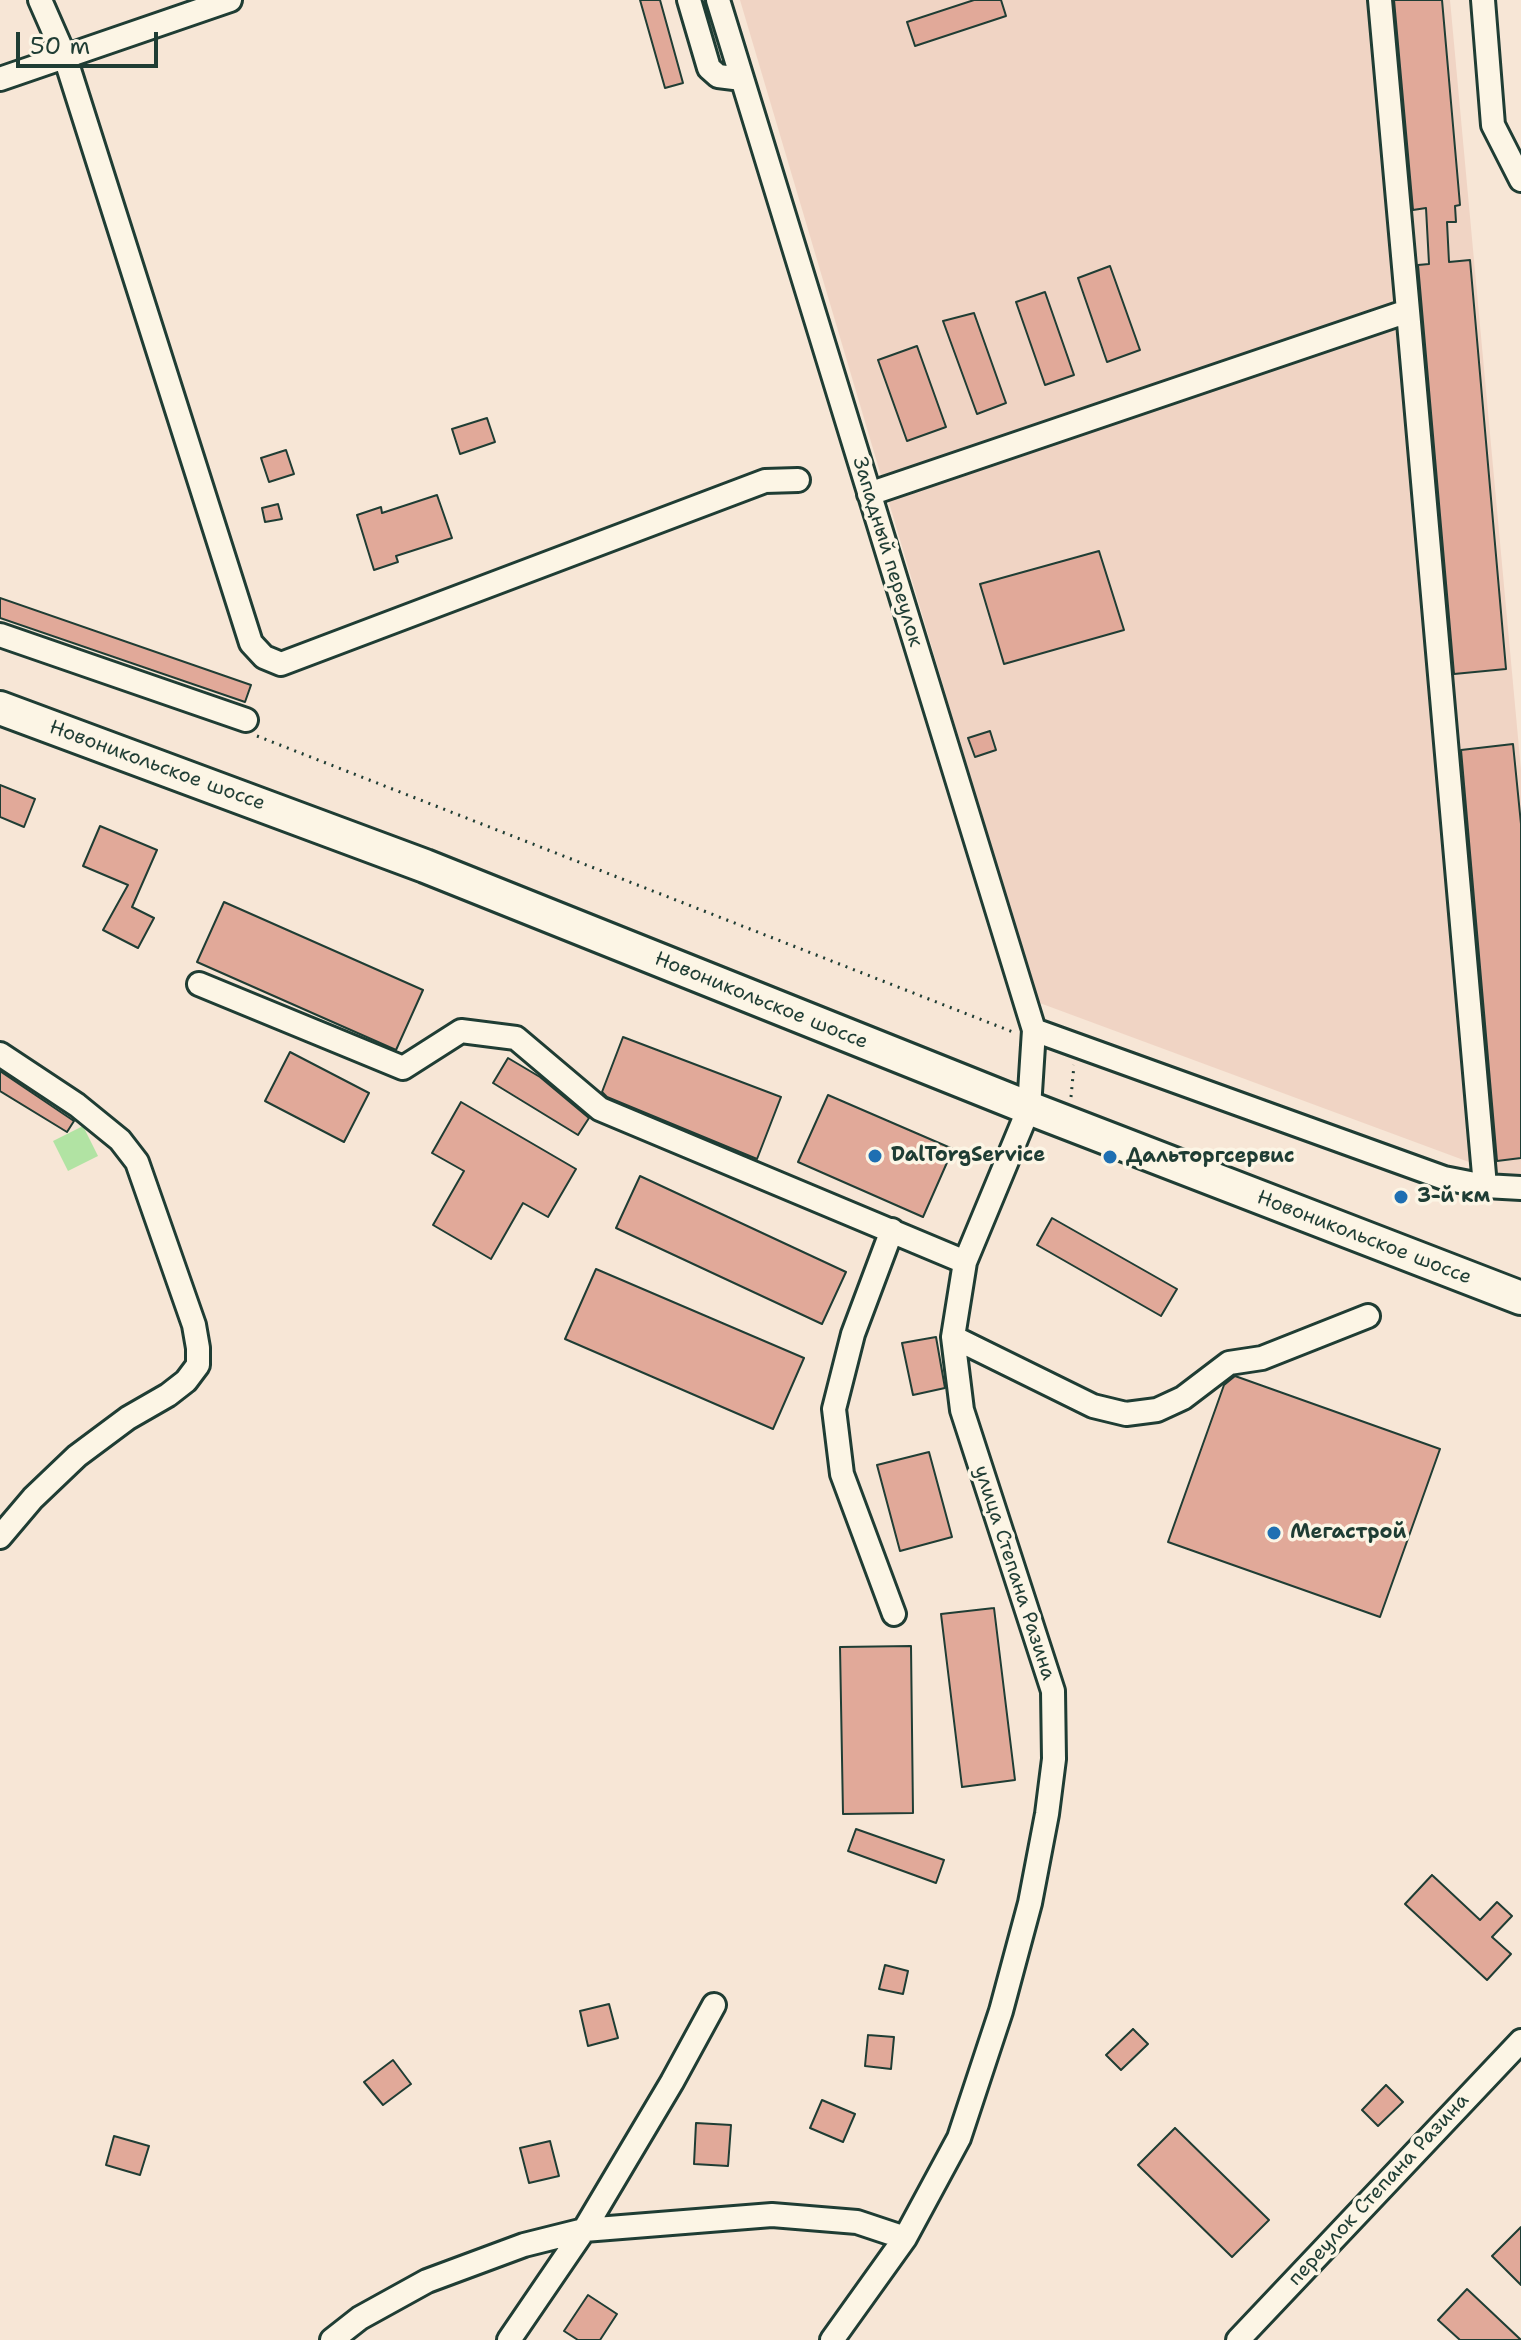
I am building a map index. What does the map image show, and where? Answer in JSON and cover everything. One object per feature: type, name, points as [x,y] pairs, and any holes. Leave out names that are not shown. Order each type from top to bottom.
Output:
[{"type":"highway","name":"Новоникольское шоссе","points":[[0,708],[425,866],[1029,1108],[1521,1298]]},
{"type":"street","points":[[40,0],[65,57],[251,643],[264,657],[281,664],[765,481],[798,480]]},
{"type":"street","points":[[0,79],[230,0]]},
{"type":"street","points":[[689,0],[709,68],[718,76],[742,79]]},
{"type":"street","name":"Западный переулок","points":[[718,0],[1034,1036],[1029,1108]]},
{"type":"street","points":[[1380,0],[1485,1186]]},
{"type":"street","points":[[1483,0],[1493,125],[1521,180]]},
{"type":"street","points":[[869,494],[1408,311]]},
{"type":"street","points":[[0,635],[246,726]]},
{"type":"street","points":[[199,984],[403,1068],[461,1031],[516,1038],[600,1109],[965,1262]]},
{"type":"street","points":[[1034,1036],[1444,1178],[1485,1186],[1521,1188]]},
{"type":"street","points":[[0,1054],[77,1105],[120,1140],[137,1162],[194,1325],[198,1365],[186,1381],[168,1395],[128,1418],[77,1456],[33,1498],[0,1537]]},
{"type":"street","name":"улица Степана Разина","points":[[832,2340],[905,2238],[959,2138],[1001,2011],[1030,1903],[1054,1759],[1053,1691],[962,1410],[953,1337],[965,1262],[1029,1108]]},
{"type":"street","points":[[892,1230],[853,1334],[834,1409],[842,1474],[894,1614]]},
{"type":"street","points":[[953,1337],[1093,1406],[1126,1414],[1157,1410],[1183,1398],[1229,1363],[1262,1358],[1368,1316]]},
{"type":"street","points":[[509,2340],[584,2230],[714,2005]]},
{"type":"street","name":"переулок Степана Разина","points":[[1238,2340],[1521,2041]]},
{"type":"street","points":[[332,2340],[360,2318],[427,2281],[524,2245],[584,2230],[772,2215],[857,2222],[905,2238]]},
{"type":"path","points":[[246,726],[780,943],[1034,1036]]},
{"type":"shaded area","points":[[740,0],[1450,0],[1521,770],[1521,1174],[1504,1175],[1037,1002]]},
{"type":"green space","points":[[83,1126],[98,1156],[68,1171],[53,1141]]},
{"type":"building","points":[[640,0],[660,0],[683,83],[665,88]]},
{"type":"building","points":[[974,0],[1001,0],[1006,16],[915,46],[907,22]]},
{"type":"building","points":[[1394,0],[1442,0],[1460,205],[1455,206],[1456,222],[1447,222],[1449,262],[1470,260],[1506,669],[1454,674],[1418,265],[1429,264],[1426,208],[1413,210]]},
{"type":"building","points":[[1110,266],[1140,350],[1107,362],[1078,278]]},
{"type":"building","points":[[1045,292],[1074,375],[1045,385],[1016,302]]},
{"type":"building","points":[[974,313],[1006,403],[977,414],[943,321]]},
{"type":"building","points":[[917,346],[946,427],[907,441],[878,360]]},
{"type":"building","points":[[487,418],[495,442],[460,454],[452,429]]},
{"type":"building","points":[[286,450],[294,474],[269,482],[261,458]]},
{"type":"building","points":[[437,495],[452,538],[396,556],[398,562],[374,570],[357,515],[381,507],[382,513]]},
{"type":"building","points":[[278,504],[282,519],[265,522],[262,508]]},
{"type":"building","points":[[1099,551],[1124,630],[1004,664],[980,584]]},
{"type":"building","points":[[0,598],[251,685],[245,702],[0,618]]},
{"type":"building","points":[[990,731],[996,750],[975,757],[968,738]]},
{"type":"building","points":[[1513,744],[1521,824],[1521,1158],[1497,1161],[1461,750]]},
{"type":"building","points":[[0,785],[35,799],[24,827],[0,817]]},
{"type":"building","points":[[100,826],[157,850],[132,907],[154,918],[138,948],[103,930],[128,885],[83,866]]},
{"type":"building","points":[[224,902],[423,990],[396,1050],[197,962]]},
{"type":"building","points":[[623,1037],[781,1097],[757,1159],[607,1097],[602,1092]]},
{"type":"building","points":[[290,1052],[369,1093],[344,1142],[265,1101]]},
{"type":"building","points":[[508,1058],[540,1077],[589,1118],[578,1135],[493,1083]]},
{"type":"building","points":[[0,1071],[74,1121],[67,1132],[0,1091]]},
{"type":"building","name":"DalTorgService","points":[[828,1095],[953,1149],[923,1217],[798,1162]]},
{"type":"building","points":[[461,1102],[576,1169],[548,1217],[523,1203],[491,1259],[433,1225],[464,1171],[432,1153]]},
{"type":"building","points":[[640,1176],[846,1272],[822,1324],[616,1228]]},
{"type":"building","points":[[1052,1218],[1177,1289],[1161,1316],[1037,1245]]},
{"type":"building","points":[[596,1269],[804,1358],[773,1429],[565,1339]]},
{"type":"building","points":[[936,1337],[945,1388],[913,1395],[902,1343]]},
{"type":"building","points":[[1235,1376],[1440,1449],[1380,1617],[1168,1542],[1224,1385]]},
{"type":"building","points":[[929,1452],[952,1537],[900,1551],[877,1465]]},
{"type":"building","points":[[994,1608],[1015,1780],[962,1787],[941,1614]]},
{"type":"building","points":[[911,1646],[913,1813],[843,1814],[840,1647]]},
{"type":"building","points":[[856,1829],[944,1860],[936,1883],[848,1851]]},
{"type":"building","points":[[1432,1875],[1480,1920],[1497,1902],[1512,1916],[1492,1937],[1511,1954],[1487,1980],[1405,1904]]},
{"type":"building","points":[[885,1965],[908,1971],[903,1994],[879,1989]]},
{"type":"building","points":[[609,2004],[618,2038],[588,2046],[580,2011]]},
{"type":"building","points":[[1133,2029],[1148,2044],[1121,2070],[1106,2055]]},
{"type":"building","points":[[868,2035],[894,2037],[891,2069],[865,2066]]},
{"type":"building","points":[[393,2060],[411,2084],[383,2105],[364,2082]]},
{"type":"building","points":[[1386,2085],[1403,2102],[1378,2126],[1362,2110]]},
{"type":"building","points":[[822,2100],[855,2114],[843,2142],[810,2128]]},
{"type":"building","points":[[696,2123],[731,2125],[728,2166],[694,2164]]},
{"type":"building","points":[[1175,2128],[1269,2220],[1232,2257],[1138,2165]]},
{"type":"building","points":[[114,2136],[149,2146],[140,2175],[106,2165]]},
{"type":"building","points":[[550,2141],[559,2176],[529,2183],[520,2148]]},
{"type":"building","points":[[1521,2227],[1521,2285],[1492,2256]]},
{"type":"building","points":[[1467,2289],[1521,2340],[1460,2340],[1438,2320]]},
{"type":"building","points":[[588,2295],[617,2314],[600,2340],[578,2340],[564,2331]]},
{"type":"place","name":"DalTorgService","points":[[875,1156]]},
{"type":"place","name":"Дальторгсервис","points":[[1110,1157]]},
{"type":"place","name":"3-й км","points":[[1401,1197]]},
{"type":"place","name":"Мегастрой","points":[[1274,1533]]}]
